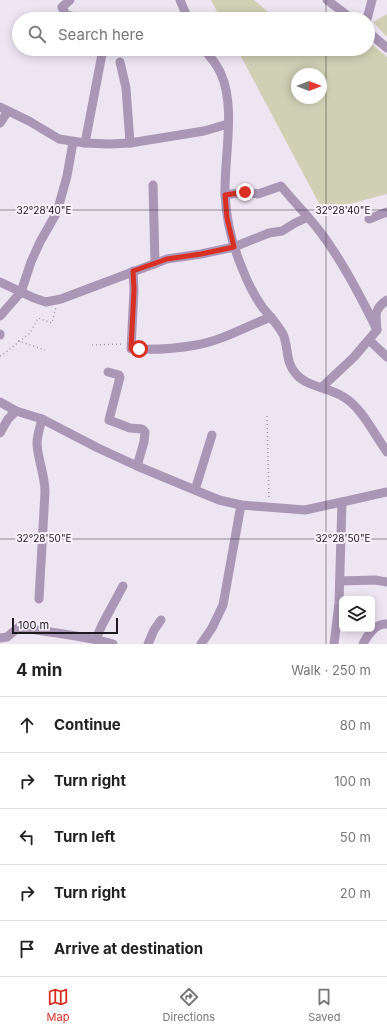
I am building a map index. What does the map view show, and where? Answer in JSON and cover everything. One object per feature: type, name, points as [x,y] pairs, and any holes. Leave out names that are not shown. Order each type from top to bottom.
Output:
[{"type":"street","points":[[64,12],[62,7],[70,0]]},
{"type":"street","points":[[180,0],[185,12]]},
{"type":"street","points":[[327,0],[343,12]]},
{"type":"street","points":[[369,12],[372,0]]},
{"type":"street","points":[[375,38],[387,48]]},
{"type":"street","points":[[86,143],[102,56]]},
{"type":"street","points":[[210,56],[221,73],[226,92],[228,124],[225,195],[227,218],[234,247],[253,291],[282,334],[285,341],[288,362],[296,375],[307,383],[342,396],[358,409],[387,452]]},
{"type":"street","points":[[120,62],[126,88],[130,143]]},
{"type":"street","points":[[0,123],[4,109],[29,121],[59,139],[73,142],[110,144],[130,143],[204,131],[228,124]]},
{"type":"street","points":[[0,316],[21,292],[31,262],[40,242],[57,212],[67,176],[73,142]]},
{"type":"street","points":[[153,186],[155,264]]},
{"type":"street","points":[[225,195],[245,192],[258,194],[281,186],[333,249],[377,330]]},
{"type":"street","points":[[369,219],[387,212]]},
{"type":"street","points":[[0,282],[46,302],[58,300],[167,259],[234,247],[269,233],[282,231],[308,217]]},
{"type":"street","points":[[133,271],[134,290],[131,349],[171,349],[197,345],[222,337],[271,317]]},
{"type":"street","points":[[322,388],[354,357],[377,330],[376,313],[379,306],[387,300]]},
{"type":"street","points":[[369,340],[387,357]]},
{"type":"street","points":[[108,372],[119,375],[120,377],[109,420],[130,428],[142,429],[145,432],[144,442],[137,466]]},
{"type":"street","points":[[0,402],[16,412],[42,419],[137,466],[219,500],[241,505],[305,510],[387,492]]},
{"type":"street","points":[[0,433],[8,419],[16,412]]},
{"type":"street","points":[[39,599],[45,487],[37,446],[37,438],[42,419]]},
{"type":"street","points":[[195,490],[212,435]]},
{"type":"street","points":[[334,644],[339,603],[342,502]]},
{"type":"street","points":[[201,644],[212,628],[223,604],[241,505]]},
{"type":"street","points":[[340,581],[375,580],[387,582]]},
{"type":"street","points":[[96,639],[123,586]]},
{"type":"street","points":[[148,644],[154,630],[162,620]]},
{"type":"street","points":[[363,644],[369,633],[375,628],[383,624],[387,624]]},
{"type":"street","points":[[0,638],[7,637],[19,627],[96,639],[113,644]]},
{"type":"path","points":[[0,356],[30,333],[38,318],[52,323],[58,300]]},
{"type":"path","points":[[18,342],[45,350]]},
{"type":"path","points":[[92,345],[131,344]]},
{"type":"path","points":[[267,416],[269,508]]},
{"type":"green space","points":[[211,0],[254,0],[269,12],[217,12]]},
{"type":"green space","points":[[387,14],[387,37],[375,24],[375,21]]},
{"type":"green space","points":[[375,47],[387,57],[387,194],[323,211],[241,56],[375,56]]},
{"type":"route","points":[[139,349],[131,349],[134,290],[133,271],[167,259],[234,247],[227,218],[225,195],[245,192]]}]
